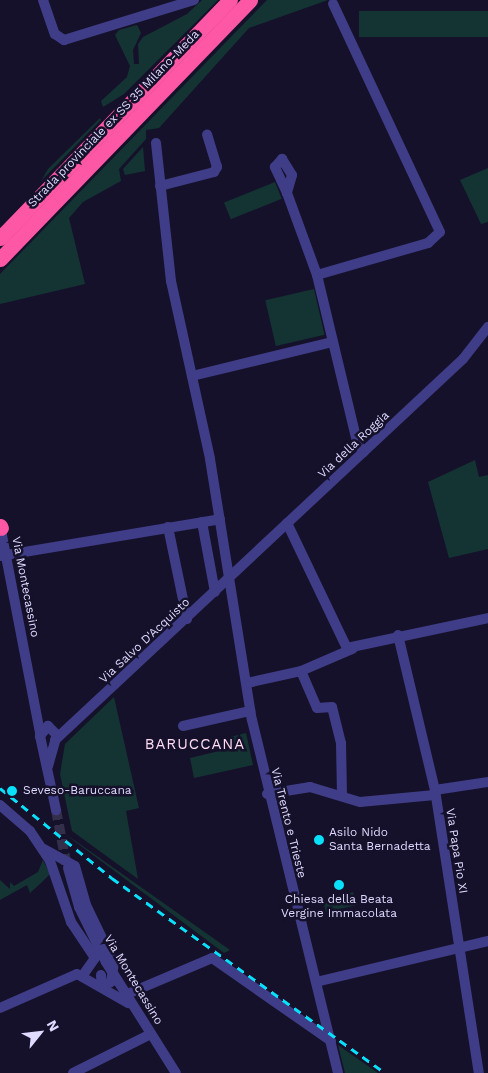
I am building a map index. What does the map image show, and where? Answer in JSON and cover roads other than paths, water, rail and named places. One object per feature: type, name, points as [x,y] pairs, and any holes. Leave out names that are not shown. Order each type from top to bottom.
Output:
[{"type":"highway","name":"Strada provinciale ex SS 35 Milano-Meda","points":[[0,238],[230,0]]},
{"type":"highway","name":"Strada provinciale ex SS 35 Milano-Meda","points":[[0,259],[250,0]]},
{"type":"street","points":[[43,0],[55,34],[64,40],[171,10],[194,0]]},
{"type":"street","points":[[317,275],[428,243],[440,232],[333,4]]},
{"type":"street","points":[[160,186],[214,172],[217,166],[207,134]]},
{"type":"street","name":"Via Trento e Trieste","points":[[156,143],[171,281],[192,376],[231,576],[250,711],[267,794],[338,1073]]},
{"type":"street","points":[[287,193],[317,275],[356,442],[364,452]]},
{"type":"street","name":"Via della Roggia","points":[[231,576],[469,353],[488,327]]},
{"type":"street","points":[[192,376],[333,342]]},
{"type":"street","points":[[3,555],[220,520]]},
{"type":"street","points":[[202,522],[215,592]]},
{"type":"street","points":[[287,524],[344,648]]},
{"type":"street","name":"Via Montecassino","points":[[0,526],[3,555],[56,810]]},
{"type":"street","points":[[168,527],[187,619]]},
{"type":"street","name":"Via Salvo D'Acquisto","points":[[55,740],[231,576]]},
{"type":"street","points":[[246,683],[306,669],[344,648],[398,635],[488,618]]},
{"type":"street","name":"Via Papa Pio XI","points":[[398,635],[435,793],[479,1073]]},
{"type":"street","points":[[306,669],[319,709],[332,707],[341,743],[342,795]]},
{"type":"street","points":[[36,710],[51,727],[55,740],[47,743],[41,736],[51,727],[75,722]]},
{"type":"street","points":[[182,726],[250,711]]},
{"type":"street","name":"Via Montecassino","points":[[48,766],[55,740]]},
{"type":"street","points":[[267,794],[310,786],[360,802],[435,793],[488,782]]},
{"type":"street","points":[[0,805],[41,846],[54,870],[71,922],[95,958],[86,977]]},
{"type":"street","points":[[41,846],[64,857],[75,866],[86,905],[114,963],[114,978],[102,987]]},
{"type":"street","points":[[54,870],[55,861],[64,857]]},
{"type":"street","name":"Via Montecassino","points":[[68,868],[79,907],[114,978],[176,1073]]},
{"type":"street","points":[[316,982],[488,941]]},
{"type":"street","points":[[125,995],[212,958],[331,1041]]},
{"type":"street","points":[[102,987],[101,975],[106,962]]},
{"type":"street","points":[[0,1008],[72,975],[86,977],[101,975]]},
{"type":"street","points":[[86,977],[136,1010]]},
{"type":"street","points":[[73,1073],[151,1034]]},
{"type":"tunnel","points":[[56,810],[67,867]]},
{"type":"railway","points":[[0,788],[112,878],[385,1073]]},
{"type":"place","name":"Seveso-Baruccana","points":[[12,791]]},
{"type":"place","name":"Asilo Nido Santa Bernadetta","points":[[319,840]]},
{"type":"place","name":"Chiesa della Beata Vergine Immacolata","points":[[339,885]]},
{"type":"district","name":"BARUCCANA","points":[[195,745]]}]
